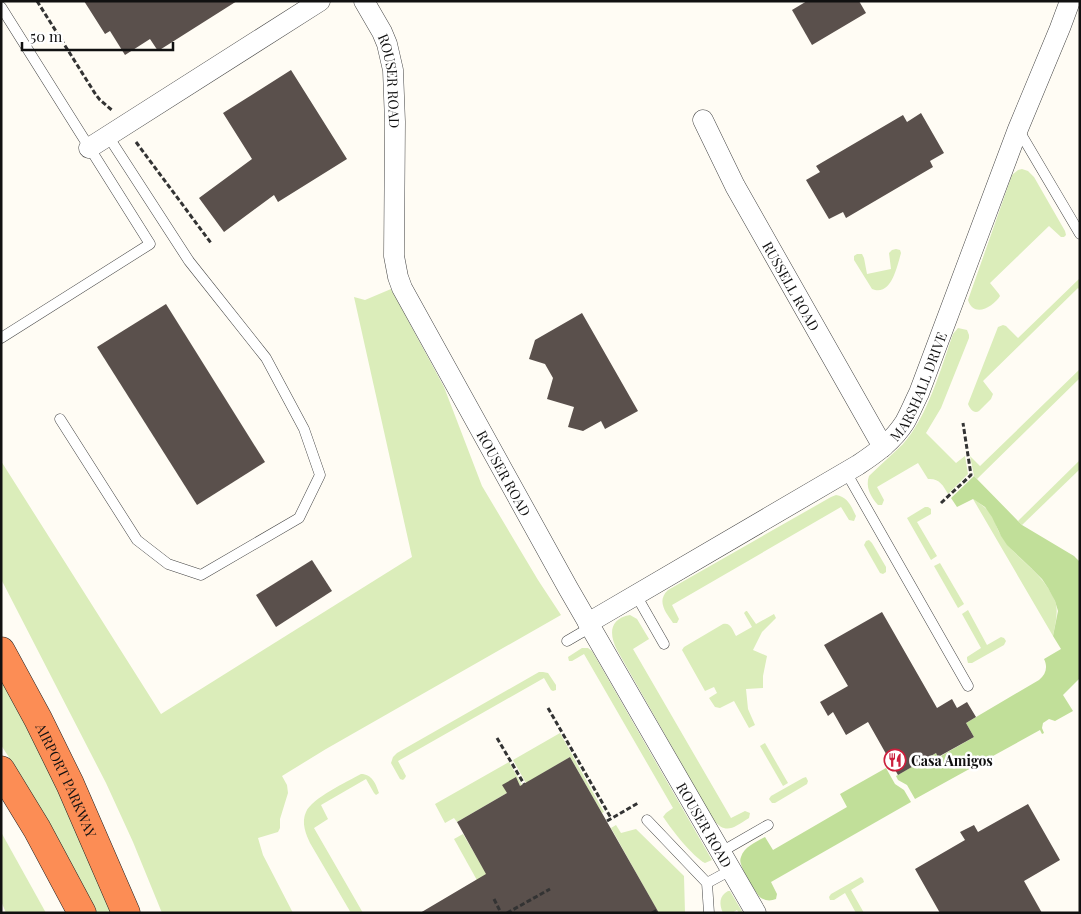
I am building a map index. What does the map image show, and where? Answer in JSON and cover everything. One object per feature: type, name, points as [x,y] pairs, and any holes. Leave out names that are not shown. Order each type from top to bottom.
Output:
[{"type":"highway","points":[[1,634],[70,784]]},
{"type":"highway","name":"AIRPORT PARKWAY","points":[[1,651],[38,718],[70,784],[126,913]]},
{"type":"highway","points":[[1,770],[37,829],[82,913]]},
{"type":"street","points":[[89,148],[320,1]]},
{"type":"street","name":"ROUSER ROAD","points":[[364,1],[382,32],[393,70],[395,122],[394,256],[398,277],[416,314],[541,540],[756,913]]},
{"type":"street","name":"MARSHALL DRIVE","points":[[590,625],[636,595],[846,472],[883,447],[905,422],[919,393],[1018,129],[1070,1]]},
{"type":"street","name":"RUSSELL ROAD","points":[[703,120],[735,186],[883,447]]},
{"type":"lane","points":[[1,7],[150,244],[1,338]]},
{"type":"lane","points":[[1018,129],[1080,234]]},
{"type":"lane","points":[[60,419],[137,540],[168,564],[201,575],[299,518],[320,475],[304,428],[266,358],[189,261],[108,136]]},
{"type":"lane","points":[[846,472],[968,686]]},
{"type":"lane","points":[[636,595],[664,644]]},
{"type":"lane","points":[[567,641],[590,625]]},
{"type":"lane","points":[[647,820],[708,883],[709,913]]},
{"type":"lane","points":[[721,852],[768,825]]},
{"type":"lane","points":[[708,883],[731,870]]},
{"type":"path","points":[[941,504],[971,475],[962,423]]},
{"type":"path","points":[[548,708],[611,818]]},
{"type":"path","points":[[497,738],[524,784]]},
{"type":"path","points":[[607,821],[638,803]]},
{"type":"path","points":[[507,913],[550,888]]},
{"type":"path","points":[[494,899],[501,913]]},
{"type":"path","points":[[652,913],[657,910]]},
{"type":"green space","points":[[1022,169],[1028,171],[1034,177],[1066,235],[1061,237],[1049,226],[990,283],[1000,296],[997,300],[989,307],[979,310],[975,309],[968,300],[1012,175]]},
{"type":"green space","points":[[896,249],[900,250],[901,253],[892,279],[884,289],[872,289],[854,260],[854,256],[862,254],[867,274],[891,269],[889,253]]},
{"type":"green space","points":[[1080,278],[1080,290],[1078,288],[983,381],[993,394],[991,399],[979,411],[975,412],[972,410],[968,404],[998,327],[1006,326],[1018,338]]},
{"type":"green space","points":[[391,289],[444,387],[482,486],[561,615],[282,776],[287,785],[288,793],[280,819],[280,828],[278,832],[258,838],[263,855],[293,913],[162,913],[106,783],[1,579],[1,461],[161,714],[412,557],[354,297],[365,300]]},
{"type":"green space","points":[[958,328],[967,330],[969,338],[941,408],[926,433],[956,463],[965,456],[968,474],[948,494],[938,481],[928,479],[918,463],[877,487],[884,500],[882,505],[878,505],[869,492],[869,476],[903,444],[920,420],[933,391],[953,334]]},
{"type":"green space","points":[[1080,369],[1080,378],[977,479],[974,476],[970,456],[980,466]]},
{"type":"green space","points":[[1080,460],[1080,469],[1022,525],[1018,521]]},
{"type":"green space","points":[[974,476],[1022,525],[1074,556],[1079,561],[1080,678],[1063,695],[1073,711],[1055,721],[1049,719],[1043,723],[1044,733],[1042,734],[1040,730],[915,799],[907,785],[898,780],[896,776],[936,753],[939,757],[974,737],[966,723],[1039,680],[1046,670],[1044,659],[1061,649],[1053,636],[1058,611],[1055,601],[1042,579],[1007,545],[985,507],[973,499],[957,507],[951,498]]},
{"type":"green space","points":[[836,495],[849,503],[856,516],[854,521],[849,520],[841,507],[672,605],[679,619],[677,623],[673,623],[662,603],[664,594],[668,590]]},
{"type":"green space","points":[[973,499],[989,512],[1007,544],[1037,574],[1050,591],[1057,609],[1053,636]]},
{"type":"green space","points":[[925,507],[931,509],[931,514],[917,522],[937,556],[931,560],[907,518]]},
{"type":"green space","points":[[869,540],[886,567],[886,572],[883,574],[880,573],[864,545]]},
{"type":"green space","points":[[940,563],[964,604],[958,608],[934,566]]},
{"type":"green space","points":[[968,610],[987,645],[1001,637],[1006,641],[1004,645],[972,663],[968,663],[967,657],[981,648],[962,614]]},
{"type":"green space","points":[[746,611],[756,624],[774,614],[776,618],[762,632],[753,650],[767,656],[763,688],[746,689],[748,709],[755,725],[749,728],[734,701],[720,708],[715,707],[709,698],[717,693],[714,687],[705,691],[682,650],[723,624],[728,624],[736,636],[752,627],[744,613]]},
{"type":"green space","points":[[630,615],[637,619],[649,639],[633,649],[731,818],[745,811],[750,813],[749,818],[734,827],[726,829],[713,819],[614,644],[612,633],[615,624],[623,617]]},
{"type":"green space","points":[[582,648],[588,648],[592,651],[712,860],[705,863],[700,860],[663,817],[673,808],[584,654],[569,661],[568,657]]},
{"type":"green space","points":[[539,672],[548,673],[556,685],[556,690],[551,690],[544,678],[398,761],[406,776],[403,780],[400,779],[391,763],[397,753]]},
{"type":"green space","points":[[1,676],[40,751],[114,913],[97,913],[23,779],[1,745]]},
{"type":"green space","points":[[560,733],[604,812],[602,813],[570,757],[526,783],[513,760]]},
{"type":"green space","points":[[765,743],[788,783],[783,786],[760,746]]},
{"type":"green space","points":[[509,762],[522,785],[520,786],[516,778],[507,793],[457,822],[454,818],[445,823],[435,804]]},
{"type":"green space","points":[[886,768],[895,784],[904,790],[911,802],[771,882],[777,894],[776,899],[765,900],[761,898],[753,888],[740,862],[745,850],[765,837],[773,850],[847,807],[840,794]]},
{"type":"green space","points":[[361,774],[371,778],[379,793],[376,795],[374,793],[366,779],[321,805],[328,819],[314,828],[363,913],[351,913],[310,843],[304,820],[306,812],[315,801]]},
{"type":"green space","points":[[806,777],[807,784],[775,803],[772,803],[769,799],[771,796]]},
{"type":"green space","points":[[616,825],[621,833],[636,829],[684,876],[685,913],[657,913],[611,828]]},
{"type":"green space","points":[[1,832],[46,913],[6,913],[1,901]]},
{"type":"green space","points":[[463,834],[488,876],[478,882],[454,839]]},
{"type":"green space","points":[[861,877],[864,882],[851,890],[864,913],[856,913],[845,893],[834,900],[830,900],[831,894]]},
{"type":"green space","points":[[730,891],[743,913],[739,913],[737,910],[732,913],[723,913],[721,900]]},
{"type":"building","points":[[84,1],[237,1],[158,51],[150,39],[125,55],[110,31],[105,34]]},
{"type":"building","points":[[807,1],[859,1],[866,13],[812,45],[792,10]]},
{"type":"building","points":[[291,70],[347,159],[278,202],[274,195],[224,232],[199,198],[252,159],[223,113]]},
{"type":"building","points":[[921,113],[944,153],[930,161],[933,167],[846,218],[843,212],[829,219],[806,180],[820,172],[816,166],[903,115],[907,122]]},
{"type":"building","points":[[166,304],[265,462],[197,505],[97,347]]},
{"type":"building","points":[[582,313],[638,411],[605,429],[601,421],[583,431],[568,427],[574,407],[547,399],[553,378],[545,364],[529,359],[535,340]]},
{"type":"building","points":[[312,560],[332,591],[276,627],[256,595]]},
{"type":"building","points":[[882,612],[937,708],[952,699],[957,708],[967,702],[976,717],[966,723],[974,737],[938,757],[936,753],[898,775],[868,722],[846,735],[833,712],[828,716],[820,702],[848,686],[824,645]]},
{"type":"building","points":[[570,757],[659,913],[420,913],[486,874],[457,822],[507,793],[502,785],[516,777],[520,786]]},
{"type":"building","points":[[1028,804],[1060,860],[1024,881],[1042,913],[940,913],[915,869],[965,840],[960,832],[974,825],[978,832]]},
{"type":"place","name":"Casa Amigos","points":[[895,760]]}]
